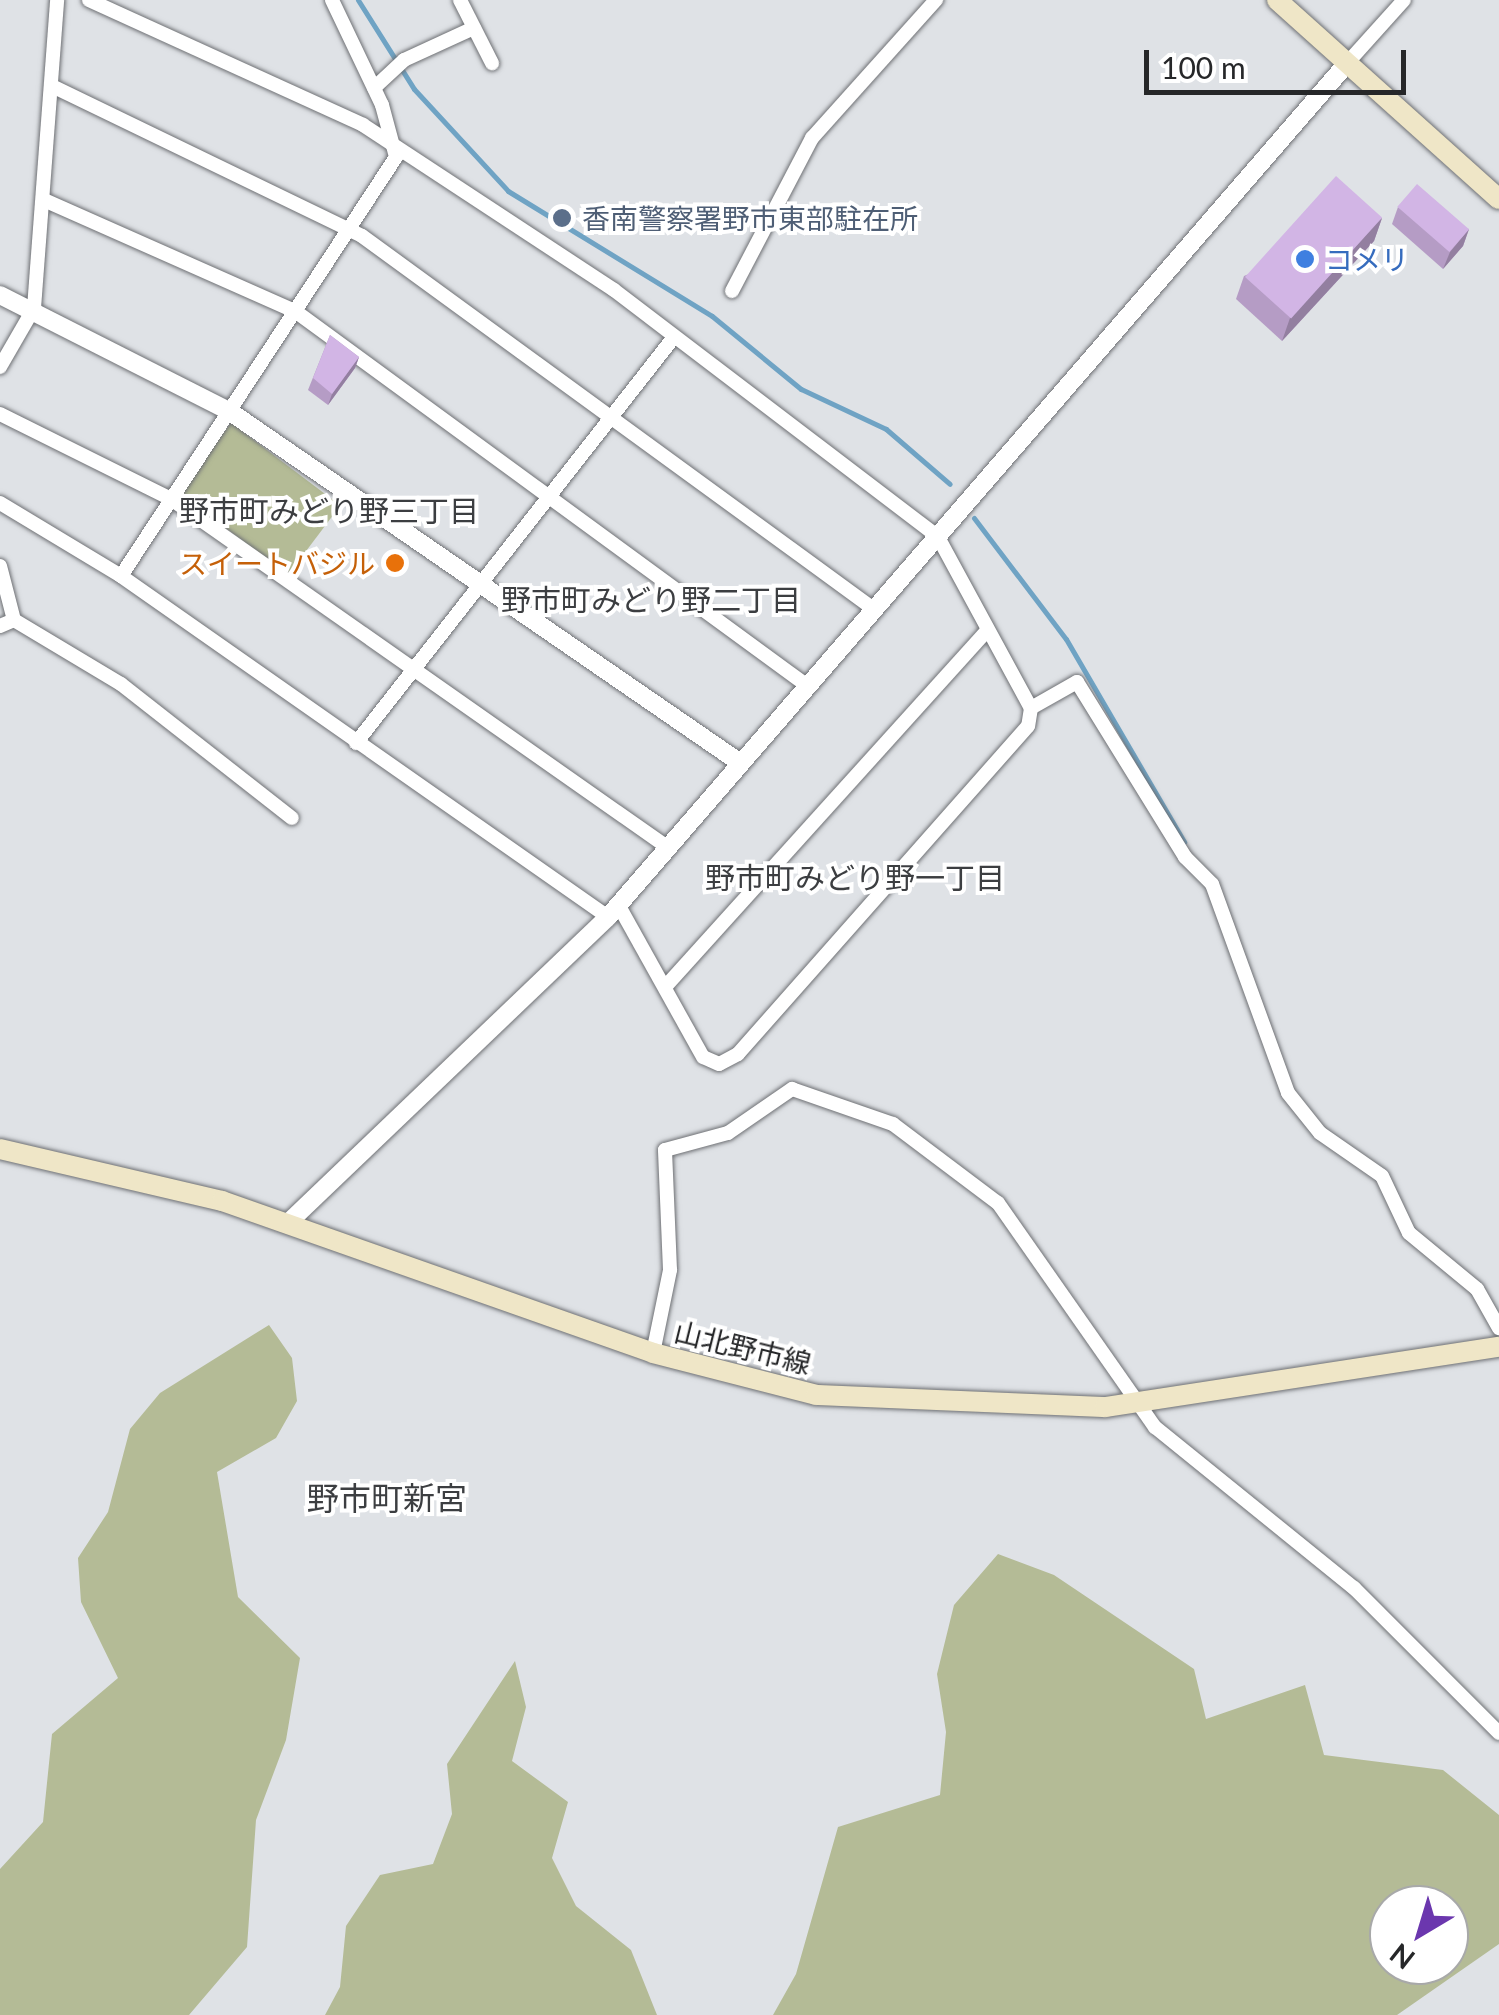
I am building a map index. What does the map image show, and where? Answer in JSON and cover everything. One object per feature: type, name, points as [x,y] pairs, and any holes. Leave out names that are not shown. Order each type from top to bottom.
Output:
[{"type":"main road","points":[[1278,0],[1499,199]]},
{"type":"main road","name":"山北野市線","points":[[0,1149],[289,1222],[653,1353],[816,1394],[902,1404],[1104,1406],[1132,1398],[1499,1347]]},
{"type":"street","points":[[0,366],[34,308],[57,0]]},
{"type":"street","points":[[0,503],[121,576],[356,743],[613,911],[664,987],[703,1057],[719,1064],[738,1054],[1028,726],[1030,708],[938,537],[674,336],[396,153],[272,77],[89,0]]},
{"type":"street","points":[[332,0],[374,88],[396,153]]},
{"type":"street","points":[[460,0],[492,63]]},
{"type":"street","points":[[732,291],[812,138],[936,0]]},
{"type":"street","points":[[289,1222],[613,911],[1404,0]]},
{"type":"street","points":[[374,88],[391,79],[404,60],[474,28]]},
{"type":"street","points":[[52,86],[348,230],[874,610]]},
{"type":"street","points":[[121,576],[396,153]]},
{"type":"street","points":[[44,200],[295,311],[808,687]]},
{"type":"street","points":[[0,294],[34,308],[229,411],[740,762]]},
{"type":"street","points":[[356,743],[674,336]]},
{"type":"street","points":[[0,414],[171,499],[667,847]]},
{"type":"street","points":[[0,566],[7,623],[122,684],[292,818]]},
{"type":"street","points":[[664,987],[987,631]]},
{"type":"street","points":[[1030,708],[1076,682],[1185,857],[1212,884],[1288,1094],[1320,1132],[1382,1176],[1409,1234],[1476,1289],[1499,1328]]},
{"type":"street","points":[[653,1353],[670,1270],[665,1150],[728,1133],[768,1097],[792,1090],[893,1124],[998,1203],[1132,1398],[1354,1588],[1499,1733]]},
{"type":"green space","points":[[231,423],[340,505],[288,575],[179,492]]},
{"type":"green space","points":[[269,1325],[292,1358],[297,1401],[276,1438],[217,1472],[238,1597],[300,1658],[286,1740],[256,1820],[247,1947],[189,2015],[0,2015],[0,1869],[43,1822],[52,1734],[118,1678],[81,1602],[78,1558],[108,1512],[130,1429],[160,1393]]},
{"type":"green space","points":[[998,1554],[1054,1575],[1194,1669],[1206,1719],[1305,1685],[1324,1755],[1443,1770],[1499,1815],[1499,1944],[1469,1965],[1469,1885],[1369,1885],[1369,1985],[1440,1985],[1397,2015],[773,2015],[796,1974],[838,1827],[940,1795],[946,1732],[937,1674],[954,1605]]},
{"type":"green space","points":[[515,1661],[526,1707],[512,1761],[568,1802],[552,1858],[576,1906],[631,1950],[657,2015],[325,2015],[340,1987],[346,1926],[380,1875],[433,1864],[452,1814],[447,1764]]},
{"type":"building","points":[[1336,176],[1382,217],[1291,319],[1245,277]]},
{"type":"building","points":[[1417,184],[1469,229],[1449,252],[1397,207]]},
{"type":"building","points":[[330,335],[359,357],[332,394],[313,378]]},
{"type":"waterway","points":[[358,0],[414,89],[508,191],[712,316],[801,389],[886,429],[950,484]]},
{"type":"waterway","points":[[974,518],[1066,639],[1184,842]]},
{"type":"place","name":"香南警察署野市東部駐在所","points":[[562,218]]},
{"type":"place","name":"コメリ","points":[[1305,259]]},
{"type":"place","name":"スイートバジル","points":[[395,563]]},
{"type":"district","name":"野市町みどり野三丁目","points":[[329,510]]},
{"type":"district","name":"野市町みどり野二丁目","points":[[651,599]]},
{"type":"district","name":"野市町みどり野一丁目","points":[[855,877]]},
{"type":"district","name":"野市町新宮","points":[[387,1498]]}]
